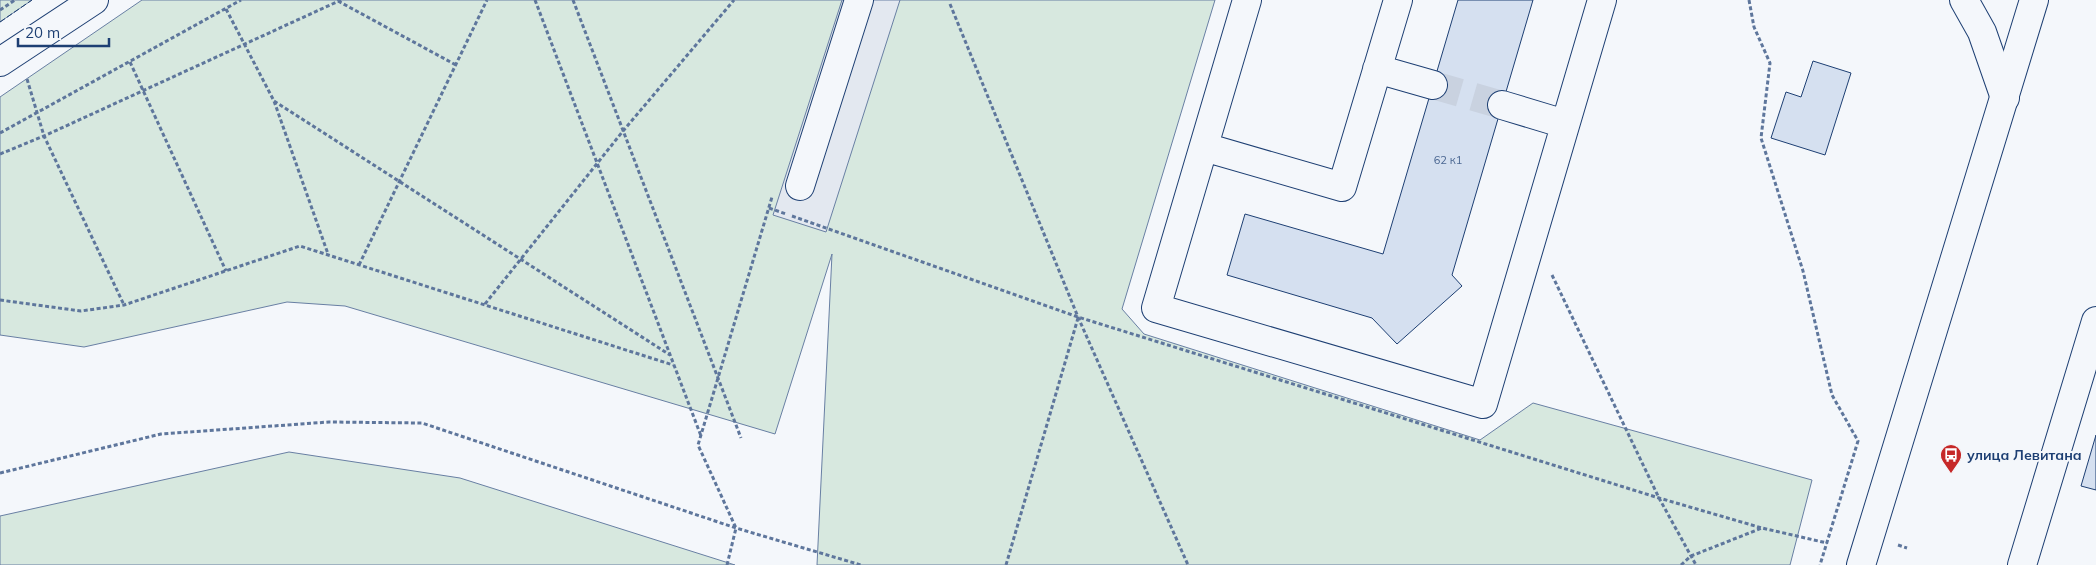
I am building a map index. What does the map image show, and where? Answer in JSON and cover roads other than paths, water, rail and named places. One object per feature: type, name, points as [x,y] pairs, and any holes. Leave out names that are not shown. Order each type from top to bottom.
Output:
[{"type":"main road","points":[[0,62],[94,0]]},
{"type":"main road","points":[[787,187],[859,0]]},
{"type":"main road","points":[[1247,0],[1156,308],[1483,404],[1602,0]]},
{"type":"main road","points":[[1204,147],[1342,187],[1398,0]]},
{"type":"main road","points":[[1964,0],[1982,32],[2005,98]]},
{"type":"main road","points":[[1861,565],[2034,0]]},
{"type":"main road","points":[[1377,69],[1433,85]]},
{"type":"main road","points":[[1502,106],[1565,124]]},
{"type":"main road","points":[[2022,565],[2096,321]]},
{"type":"tunnel","points":[[1433,85],[1502,105]]},
{"type":"place","name":"улица Левитана","points":[[1951,474]]}]
